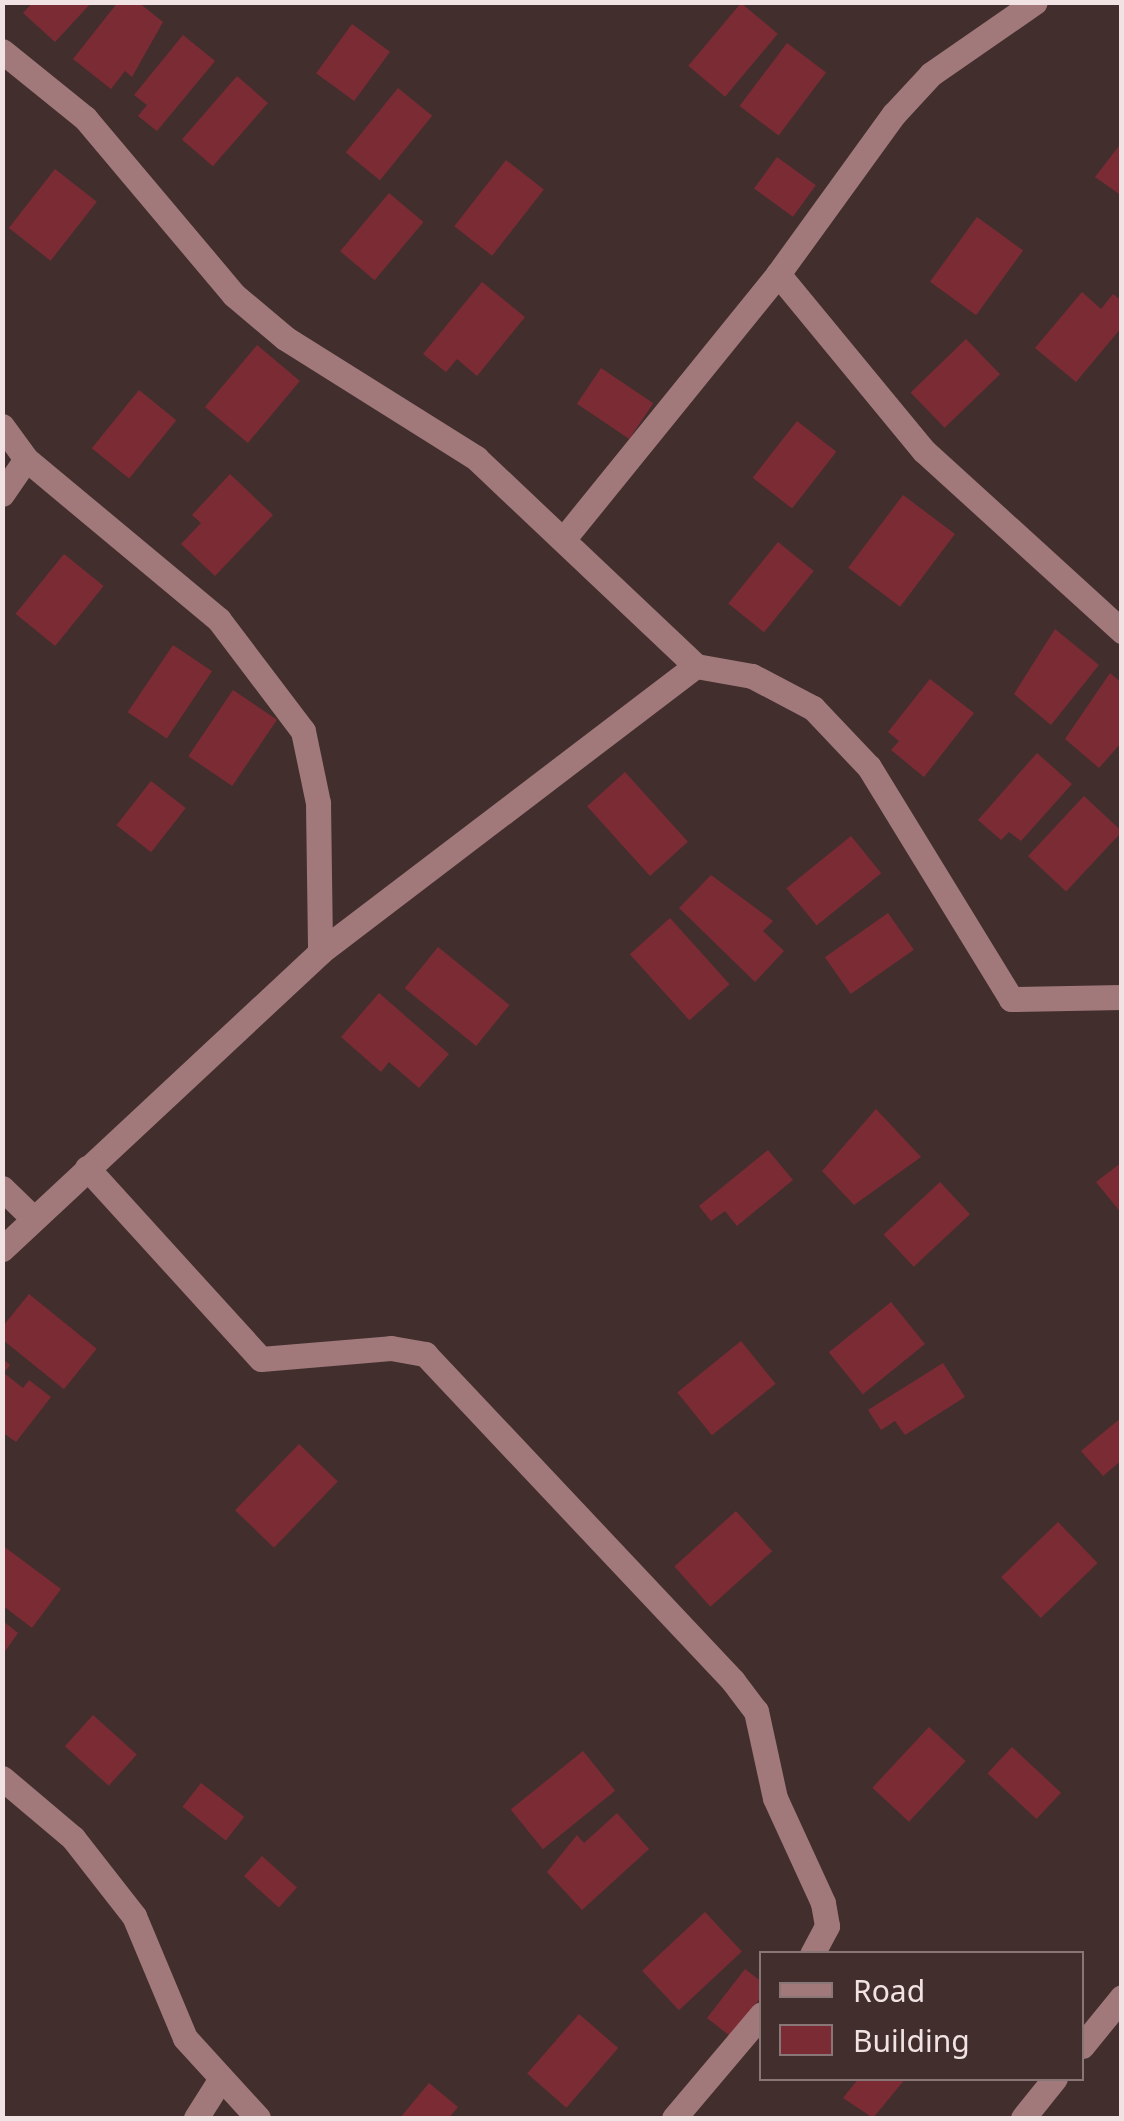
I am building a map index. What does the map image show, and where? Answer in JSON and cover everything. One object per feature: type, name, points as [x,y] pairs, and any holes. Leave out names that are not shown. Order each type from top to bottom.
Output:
[{"type":"street","points":[[566,536],[778,274],[932,74],[1035,2]]},
{"type":"street","points":[[2,51],[86,118],[234,295],[476,458],[566,536],[696,666],[752,676],[813,708],[870,767],[1011,999],[1122,997]]},
{"type":"street","points":[[778,274],[936,463],[1122,631]]},
{"type":"street","points":[[2,426],[26,460],[219,620],[303,731],[318,803],[320,952]]},
{"type":"street","points":[[2,494],[26,460]]},
{"type":"street","points":[[2,1249],[320,952],[696,666]]},
{"type":"street","points":[[87,1168],[260,1358],[284,1364],[391,1348],[425,1354],[734,1682],[756,1711],[775,1798],[823,1904],[827,1926],[814,1951]]},
{"type":"street","points":[[2,1188],[33,1218]]},
{"type":"street","points":[[2,1778],[73,1838],[134,1916],[178,2025],[218,2083],[258,2118]]},
{"type":"street","points":[[1084,2044],[1122,1997]]},
{"type":"street","points":[[687,2114],[759,2018]]},
{"type":"street","points":[[1023,2118],[1054,2081]]},
{"type":"street","points":[[196,2118],[218,2083]]},
{"type":"building","points":[[33,2],[92,2],[55,42],[23,13]]},
{"type":"building","points":[[118,2],[138,2],[163,22],[132,77],[125,71],[111,89],[73,59]]},
{"type":"building","points":[[741,3],[778,34],[725,97],[688,66]]},
{"type":"building","points":[[352,24],[390,52],[354,101],[316,73]]},
{"type":"building","points":[[183,35],[215,61],[157,131],[138,116],[147,105],[134,95]]},
{"type":"building","points":[[787,43],[826,72],[779,136],[739,106]]},
{"type":"building","points":[[237,76],[268,103],[213,166],[182,139]]},
{"type":"building","points":[[398,88],[432,116],[380,180],[346,153]]},
{"type":"building","points":[[1122,142],[1122,196],[1095,177]]},
{"type":"building","points":[[777,157],[816,185],[793,217],[754,189]]},
{"type":"building","points":[[506,160],[544,190],[492,256],[454,226]]},
{"type":"building","points":[[55,169],[97,202],[51,261],[9,228]]},
{"type":"building","points":[[389,193],[423,222],[375,280],[340,251]]},
{"type":"building","points":[[977,217],[1023,251],[976,315],[930,282]]},
{"type":"building","points":[[482,282],[525,317],[477,376],[457,359],[446,372],[423,354]]},
{"type":"building","points":[[1082,292],[1101,309],[1113,294],[1122,301],[1122,327],[1076,382],[1035,348]]},
{"type":"building","points":[[966,339],[1000,374],[945,428],[911,392]]},
{"type":"building","points":[[257,345],[300,381],[248,443],[205,407]]},
{"type":"building","points":[[601,368],[653,403],[629,439],[577,404]]},
{"type":"building","points":[[139,390],[176,420],[129,478],[92,448]]},
{"type":"building","points":[[797,421],[836,452],[792,509],[753,478]]},
{"type":"building","points":[[230,474],[273,515],[215,576],[181,544],[201,523],[192,515]]},
{"type":"building","points":[[903,495],[955,534],[900,607],[848,568]]},
{"type":"building","points":[[778,542],[814,571],[764,632],[728,603]]},
{"type":"building","points":[[64,554],[104,586],[55,646],[16,614]]},
{"type":"building","points":[[1055,629],[1099,665],[1051,725],[1014,694]]},
{"type":"building","points":[[173,645],[212,671],[167,738],[128,712]]},
{"type":"building","points":[[1110,673],[1122,683],[1122,742],[1099,768],[1065,739]]},
{"type":"building","points":[[930,679],[974,713],[924,777],[891,750],[899,741],[888,732]]},
{"type":"building","points":[[233,690],[277,720],[232,786],[188,756]]},
{"type":"building","points":[[1037,753],[1072,784],[1021,841],[1009,832],[1001,840],[978,820]]},
{"type":"building","points":[[625,772],[688,842],[650,876],[587,806]]},
{"type":"building","points":[[151,781],[186,808],[151,852],[117,825]]},
{"type":"building","points":[[1084,796],[1122,831],[1066,891],[1028,856]]},
{"type":"building","points":[[851,836],[881,873],[817,926],[786,888]]},
{"type":"building","points":[[711,875],[773,921],[763,931],[784,951],[755,982],[679,908]]},
{"type":"building","points":[[888,913],[914,950],[851,994],[825,957]]},
{"type":"building","points":[[670,918],[730,984],[689,1020],[630,954]]},
{"type":"building","points":[[438,947],[509,1005],[476,1046],[405,988]]},
{"type":"building","points":[[379,993],[449,1054],[419,1088],[389,1062],[381,1072],[341,1037]]},
{"type":"building","points":[[876,1109],[921,1157],[854,1205],[822,1171]]},
{"type":"building","points":[[768,1150],[793,1180],[737,1226],[725,1211],[711,1221],[699,1206]]},
{"type":"building","points":[[1122,1162],[1122,1214],[1096,1182]]},
{"type":"building","points":[[940,1182],[970,1214],[914,1267],[884,1235]]},
{"type":"building","points":[[29,1294],[97,1349],[64,1389],[2,1339],[2,1327]]},
{"type":"building","points":[[891,1302],[925,1344],[863,1394],[829,1352]]},
{"type":"building","points":[[741,1341],[776,1384],[712,1435],[677,1393]]},
{"type":"building","points":[[2,1358],[10,1365],[4,1373],[23,1388],[29,1380],[51,1397],[16,1442],[2,1432]]},
{"type":"building","points":[[943,1363],[965,1397],[905,1435],[895,1421],[881,1430],[868,1410]]},
{"type":"building","points":[[1122,1417],[1122,1460],[1103,1476],[1081,1451]]},
{"type":"building","points":[[299,1444],[338,1482],[274,1548],[235,1510]]},
{"type":"building","points":[[736,1511],[772,1551],[710,1607],[674,1567]]},
{"type":"building","points":[[1058,1522],[1098,1563],[1041,1618],[1001,1577]]},
{"type":"building","points":[[2,1545],[61,1589],[32,1628],[2,1605]]},
{"type":"building","points":[[3,1621],[18,1633],[3,1654]]},
{"type":"building","points":[[93,1715],[137,1754],[109,1786],[65,1746]]},
{"type":"building","points":[[929,1727],[966,1761],[909,1822],[872,1788]]},
{"type":"building","points":[[1012,1747],[1061,1793],[1036,1819],[987,1773]]},
{"type":"building","points":[[583,1751],[615,1791],[543,1849],[511,1810]]},
{"type":"building","points":[[201,1783],[244,1817],[226,1841],[183,1807]]},
{"type":"building","points":[[617,1813],[649,1849],[582,1910],[547,1872],[577,1835],[584,1843]]},
{"type":"building","points":[[262,1856],[297,1887],[279,1908],[244,1876]]},
{"type":"building","points":[[705,1912],[742,1951],[679,2010],[642,1971]]},
{"type":"building","points":[[745,1969],[759,1980],[759,2000],[730,2036],[707,2018]]},
{"type":"building","points":[[579,2014],[618,2048],[566,2108],[527,2074]]},
{"type":"building","points":[[857,2081],[904,2081],[873,2118],[843,2098]]},
{"type":"building","points":[[429,2083],[458,2107],[449,2118],[400,2118]]}]
